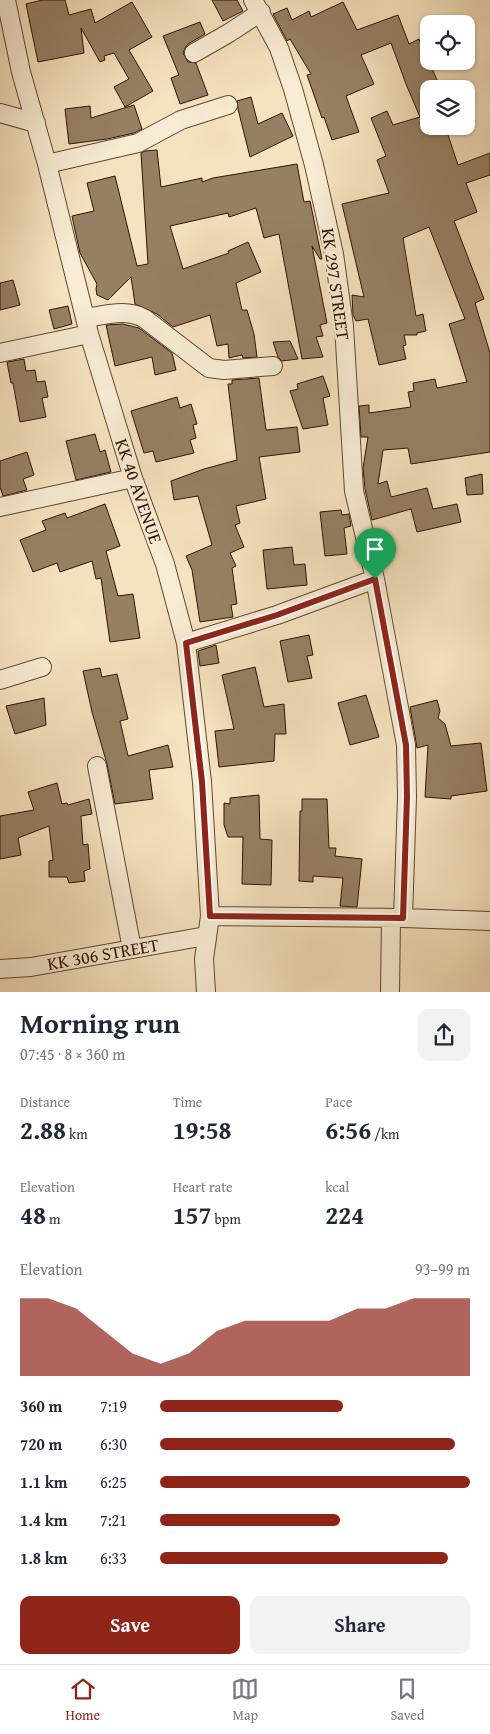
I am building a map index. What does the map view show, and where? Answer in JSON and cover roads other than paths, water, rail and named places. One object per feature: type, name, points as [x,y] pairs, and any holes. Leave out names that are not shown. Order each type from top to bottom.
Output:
[{"type":"street","name":"KK 40 AVENUE","points":[[6,0],[21,72],[47,164],[87,326],[133,478],[165,564],[186,643],[202,782],[210,916],[206,936],[204,972],[206,992]]},
{"type":"street","points":[[194,53],[229,33],[257,6]]},
{"type":"street","name":"KK 297 STREET","points":[[257,6],[279,48],[293,89],[314,165],[334,254],[344,326],[354,491],[375,579],[406,745],[407,797],[390,992]]},
{"type":"street","points":[[47,164],[138,143],[181,120],[228,105]]},
{"type":"street","points":[[0,112],[36,123]]},
{"type":"street","points":[[0,353],[87,326],[124,312],[136,314],[145,319],[209,368],[224,370],[273,366]]},
{"type":"street","points":[[0,507],[133,478]]},
{"type":"street","points":[[186,643],[277,615],[375,579]]},
{"type":"street","points":[[0,680],[42,667]]},
{"type":"street","points":[[97,766],[132,949]]},
{"type":"street","points":[[210,916],[490,921]]},
{"type":"street","name":"KK 306 STREET","points":[[0,969],[32,967],[206,936]]}]
